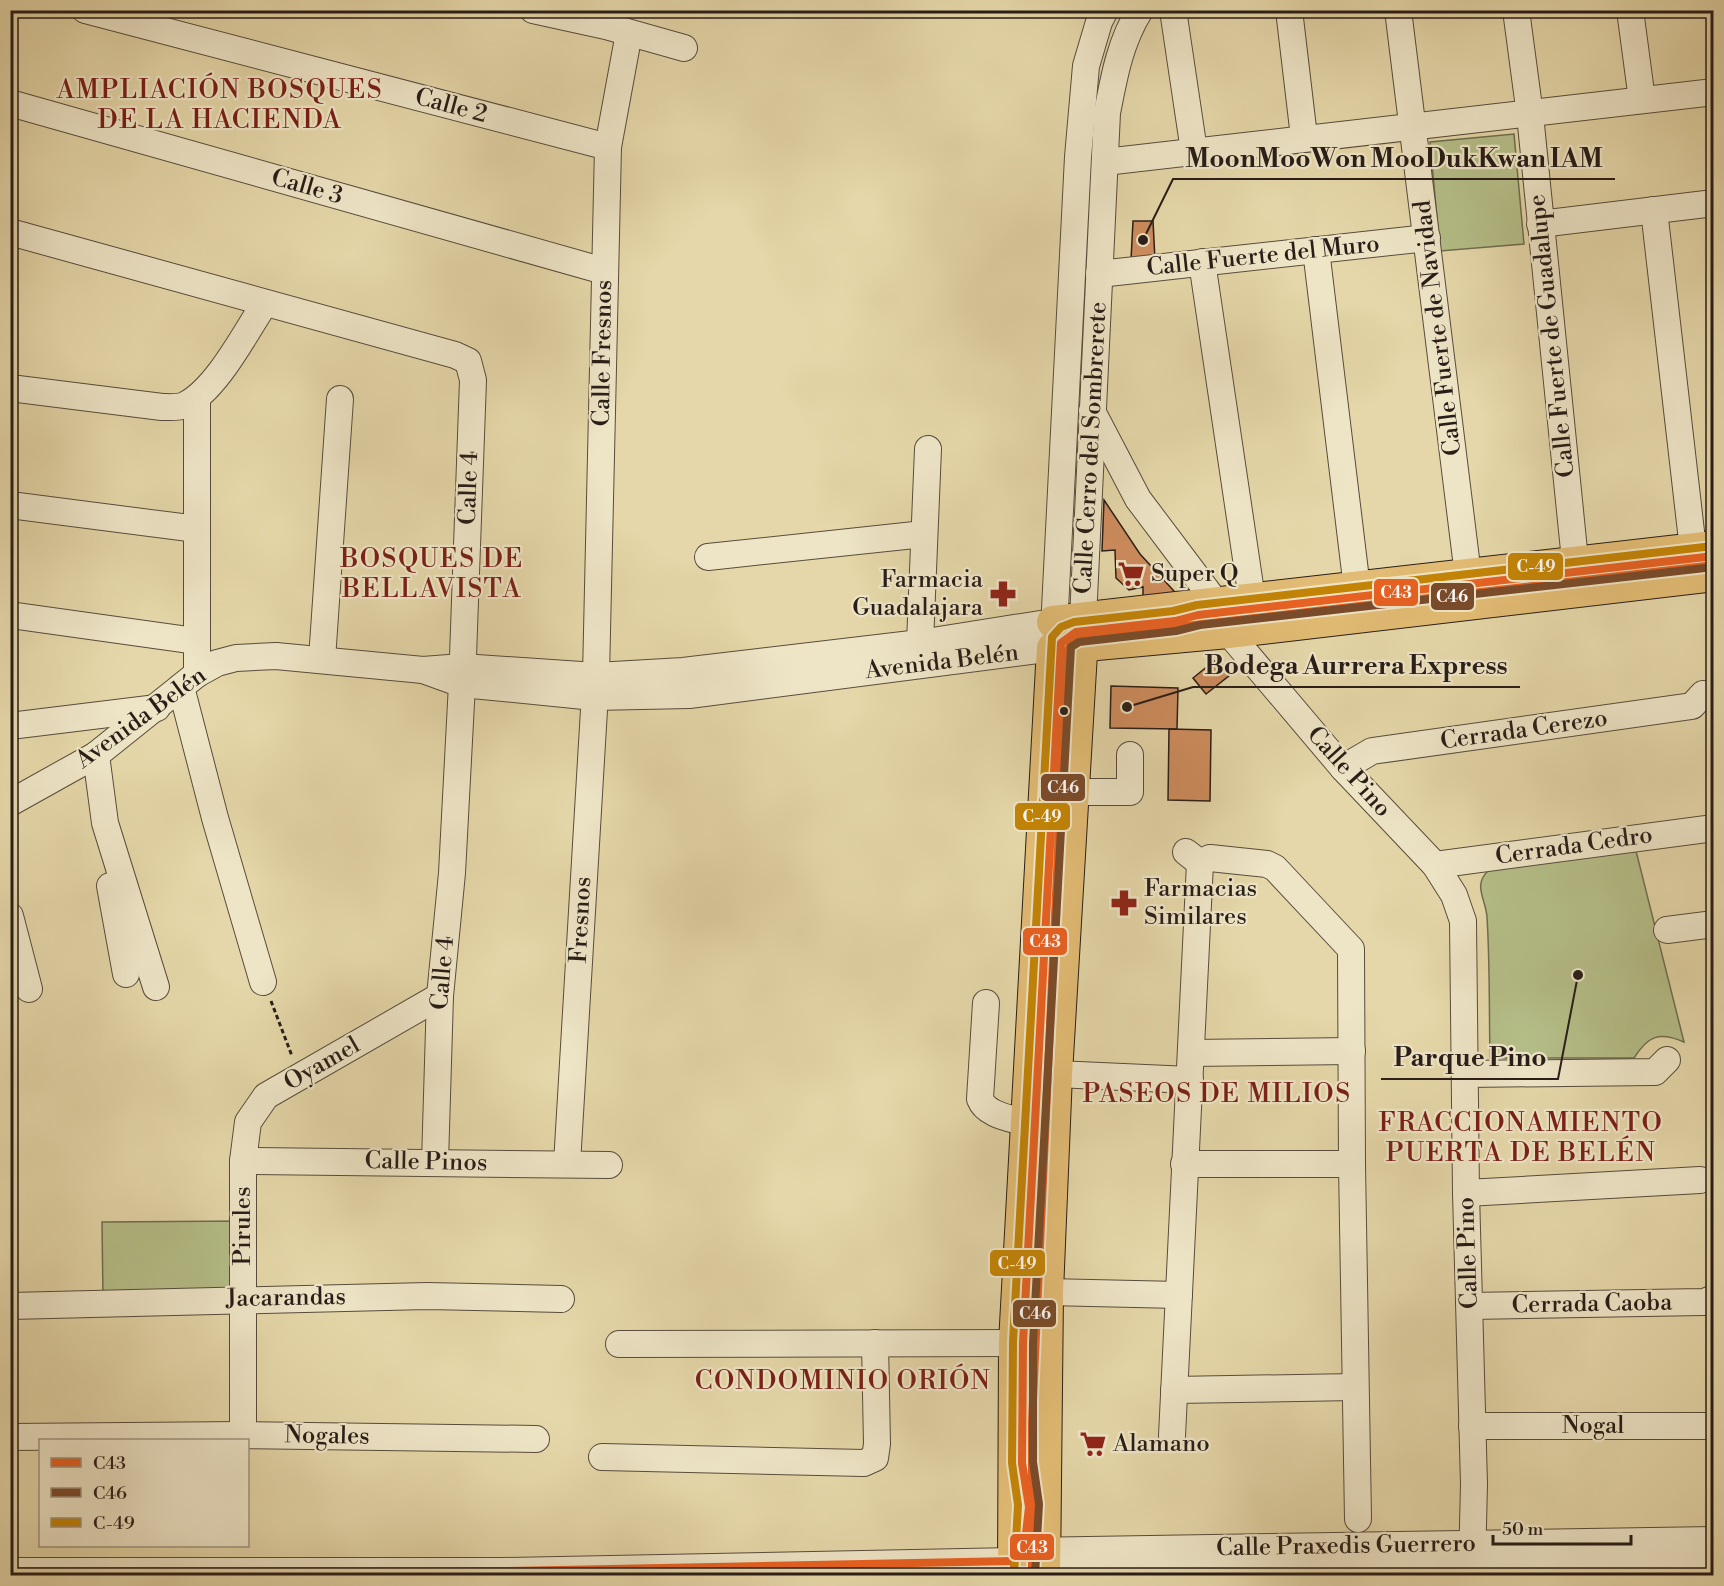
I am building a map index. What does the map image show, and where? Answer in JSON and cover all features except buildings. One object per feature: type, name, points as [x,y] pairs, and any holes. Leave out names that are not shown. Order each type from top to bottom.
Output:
[{"type":"main road","name":"Avenida Belén","points":[[1070,637],[1577,576],[1708,554]]},
{"type":"main road","name":"Avenida Belén","points":[[1222,618],[1252,599],[1468,575],[1713,575]]},
{"type":"main road","name":"Calle Cerro del Sombrerete","points":[[1027,1566],[1047,1292],[1056,1074],[1073,792],[1070,637]]},
{"type":"main road","name":"Calle Cerro del Sombrerete","points":[[1027,1566],[1015,1343],[1026,1123],[1070,637]]},
{"type":"street","name":"Calle 2","points":[[85,10],[608,147]]},
{"type":"street","points":[[532,10],[684,48]]},
{"type":"street","name":"Calle Cerro del Sombrerete","points":[[1070,637],[1091,408],[1107,113],[1116,66],[1129,27],[1140,10]]},
{"type":"street","points":[[1173,10],[1194,151]]},
{"type":"street","points":[[1289,10],[1304,137]]},
{"type":"street","name":"Calle Fuerte de Navidad","points":[[1398,10],[1468,575]]},
{"type":"street","name":"Calle Fuerte de Guadalupe","points":[[1516,10],[1530,115],[1577,576]]},
{"type":"street","points":[[1630,10],[1642,100]]},
{"type":"street","name":"Calle Cerro del Sombrerete","points":[[1070,637],[1078,157],[1086,66],[1102,14]]},
{"type":"street","name":"Calle Fresnos","points":[[595,686],[608,147],[629,33]]},
{"type":"street","points":[[1105,162],[1304,137],[1530,115],[1713,92]]},
{"type":"street","name":"Calle 3","points":[[10,103],[604,271]]},
{"type":"street","points":[[1540,224],[1713,203]]},
{"type":"street","points":[[1654,210],[1708,554]]},
{"type":"street","name":"Calle 4","points":[[10,232],[468,360],[472,380],[462,675],[452,873],[440,996],[435,1162]]},
{"type":"street","name":"Calle Fuerte del Muro","points":[[1099,274],[1427,238]]},
{"type":"street","points":[[1316,250],[1357,588]]},
{"type":"street","points":[[1202,262],[1252,599]]},
{"type":"street","points":[[10,388],[162,407],[182,406],[197,398],[228,360],[265,303]]},
{"type":"street","points":[[197,398],[196,641],[189,681],[215,818],[263,982]]},
{"type":"street","points":[[322,660],[340,399]]},
{"type":"street","name":"Calle Pino","points":[[1091,408],[1138,499],[1222,618],[1343,768],[1435,865],[1454,895],[1462,921],[1472,1426],[1472,1554]]},
{"type":"street","points":[[921,643],[928,449]]},
{"type":"street","points":[[10,505],[198,530]]},
{"type":"street","points":[[708,557],[924,534]]},
{"type":"street","points":[[1027,1566],[1027,1476],[1022,1463],[1023,1343],[1070,637],[1577,576]]},
{"type":"street","points":[[10,615],[196,641]]},
{"type":"street","name":"Avenida Belén","points":[[595,686],[683,671],[921,643],[1070,637]]},
{"type":"street","name":"Avenida Belén","points":[[10,803],[96,755],[189,681],[217,663],[236,658],[276,656],[689,695],[1070,637]]},
{"type":"street","name":"Fresnos","points":[[567,1164],[595,686]]},
{"type":"street","name":"Cerrada Cerezo","points":[[1343,768],[1372,752],[1692,706],[1703,693]]},
{"type":"street","points":[[10,726],[157,708]]},
{"type":"street","points":[[1073,792],[1130,792],[1130,754]]},
{"type":"street","points":[[96,755],[110,885],[126,974]]},
{"type":"street","points":[[105,823],[156,987]]},
{"type":"street","name":"Cerrada Cedro","points":[[1435,865],[1713,828]]},
{"type":"street","points":[[1172,1436],[1191,1053],[1193,858],[1267,864],[1275,868],[1345,940],[1353,958],[1352,1164],[1358,1519]]},
{"type":"street","points":[[10,916],[30,988]]},
{"type":"street","points":[[1667,930],[1713,925]]},
{"type":"street","name":"Oyamel","points":[[243,1161],[248,1122],[256,1106],[266,1095],[300,1078],[440,996]]},
{"type":"street","points":[[986,1003],[980,1099],[982,1106],[991,1112],[1026,1123]]},
{"type":"street","points":[[1191,1053],[1352,1051]]},
{"type":"street","points":[[1465,1074],[1655,1072],[1667,1060]]},
{"type":"street","points":[[1056,1074],[1190,1080]]},
{"type":"street","name":"Calle Pinos","points":[[243,1161],[609,1165]]},
{"type":"street","name":"Pirules","points":[[243,1161],[243,1435]]},
{"type":"street","points":[[1184,1164],[1352,1164]]},
{"type":"street","points":[[1466,1193],[1700,1180]]},
{"type":"street","points":[[1047,1292],[1179,1295]]},
{"type":"street","name":"Jacarandas","points":[[10,1306],[427,1296],[561,1299]]},
{"type":"street","name":"Cerrada Caoba","points":[[1470,1306],[1704,1302],[1713,1298]]},
{"type":"street","points":[[602,1457],[864,1463],[875,1458],[877,1444],[875,1343]]},
{"type":"street","points":[[619,1344],[1015,1343]]},
{"type":"street","points":[[1174,1390],[1355,1386]]},
{"type":"street","name":"Nogal","points":[[1472,1426],[1713,1426]]},
{"type":"street","name":"Nogales","points":[[10,1437],[243,1435],[536,1439]]},
{"type":"street","name":"Calle Praxedis Guerrero","points":[[25,1572],[483,1573],[1027,1566],[1472,1554],[1713,1540]]},
{"type":"street","name":"Calle Praxedis Guerrero","points":[[1472,1554],[1713,1563]]},
{"type":"path","points":[[263,982],[300,1078]]},
{"type":"green space","points":[[1514,134],[1524,244],[1440,251],[1430,142]]},
{"type":"green space","points":[[1636,851],[1684,1042],[1661,1036],[1649,1040],[1634,1058],[1490,1058],[1487,917],[1481,892],[1481,881],[1484,876],[1489,870]]},
{"type":"green space","points":[[244,1221],[245,1298],[103,1299],[102,1222]]},
{"type":"transit line","name":"C-49","points":[[1014,1576],[1018,1505],[1012,1463],[1013,1342],[1052,637],[1061,627],[1074,622],[1173,611],[1197,605],[1713,546]]},
{"type":"transit line","name":"C43","points":[[1714,556],[1198,615],[1175,621],[1076,632],[1061,643],[1023,1343],[1022,1463],[1029,1507],[1024,1551],[1014,1551],[1014,1572],[1032,1572],[1032,1422],[1067,652],[1073,639],[1714,565]]},
{"type":"transit line","name":"C46","points":[[1035,1576],[1039,1504],[1033,1462],[1033,1343],[1071,647],[1079,642],[1176,631],[1200,625],[1714,567]]},
{"type":"transit line","name":"C43","points":[[10,1571],[503,1571],[1014,1561]]},
{"type":"place","name":"MoonMooWon MooDukKwan IAM","points":[[1143,240]]},
{"type":"place","name":"Super Q","points":[[1131,574]]},
{"type":"place","name":"Farmacia Guadalajara","points":[[1003,594]]},
{"type":"place","name":"Bodega Aurrera Express","points":[[1127,707]]},
{"type":"place","name":"Farmacias Similares","points":[[1124,903]]},
{"type":"place","name":"Parque Pino","points":[[1578,975]]},
{"type":"place","name":"Alamano","points":[[1093,1444]]},
{"type":"district","name":"AMPLIACIÓN BOSQUES DE LA HACIENDA","points":[[220,105]]},
{"type":"district","name":"BOSQUES DE BELLAVISTA","points":[[432,574]]},
{"type":"district","name":"PASEOS DE MILIOS","points":[[1217,1094]]},
{"type":"district","name":"FRACCIONAMIENTO PUERTA DE BELÉN","points":[[1521,1138]]},
{"type":"district","name":"CONDOMINIO ORIÓN","points":[[843,1381]]}]
